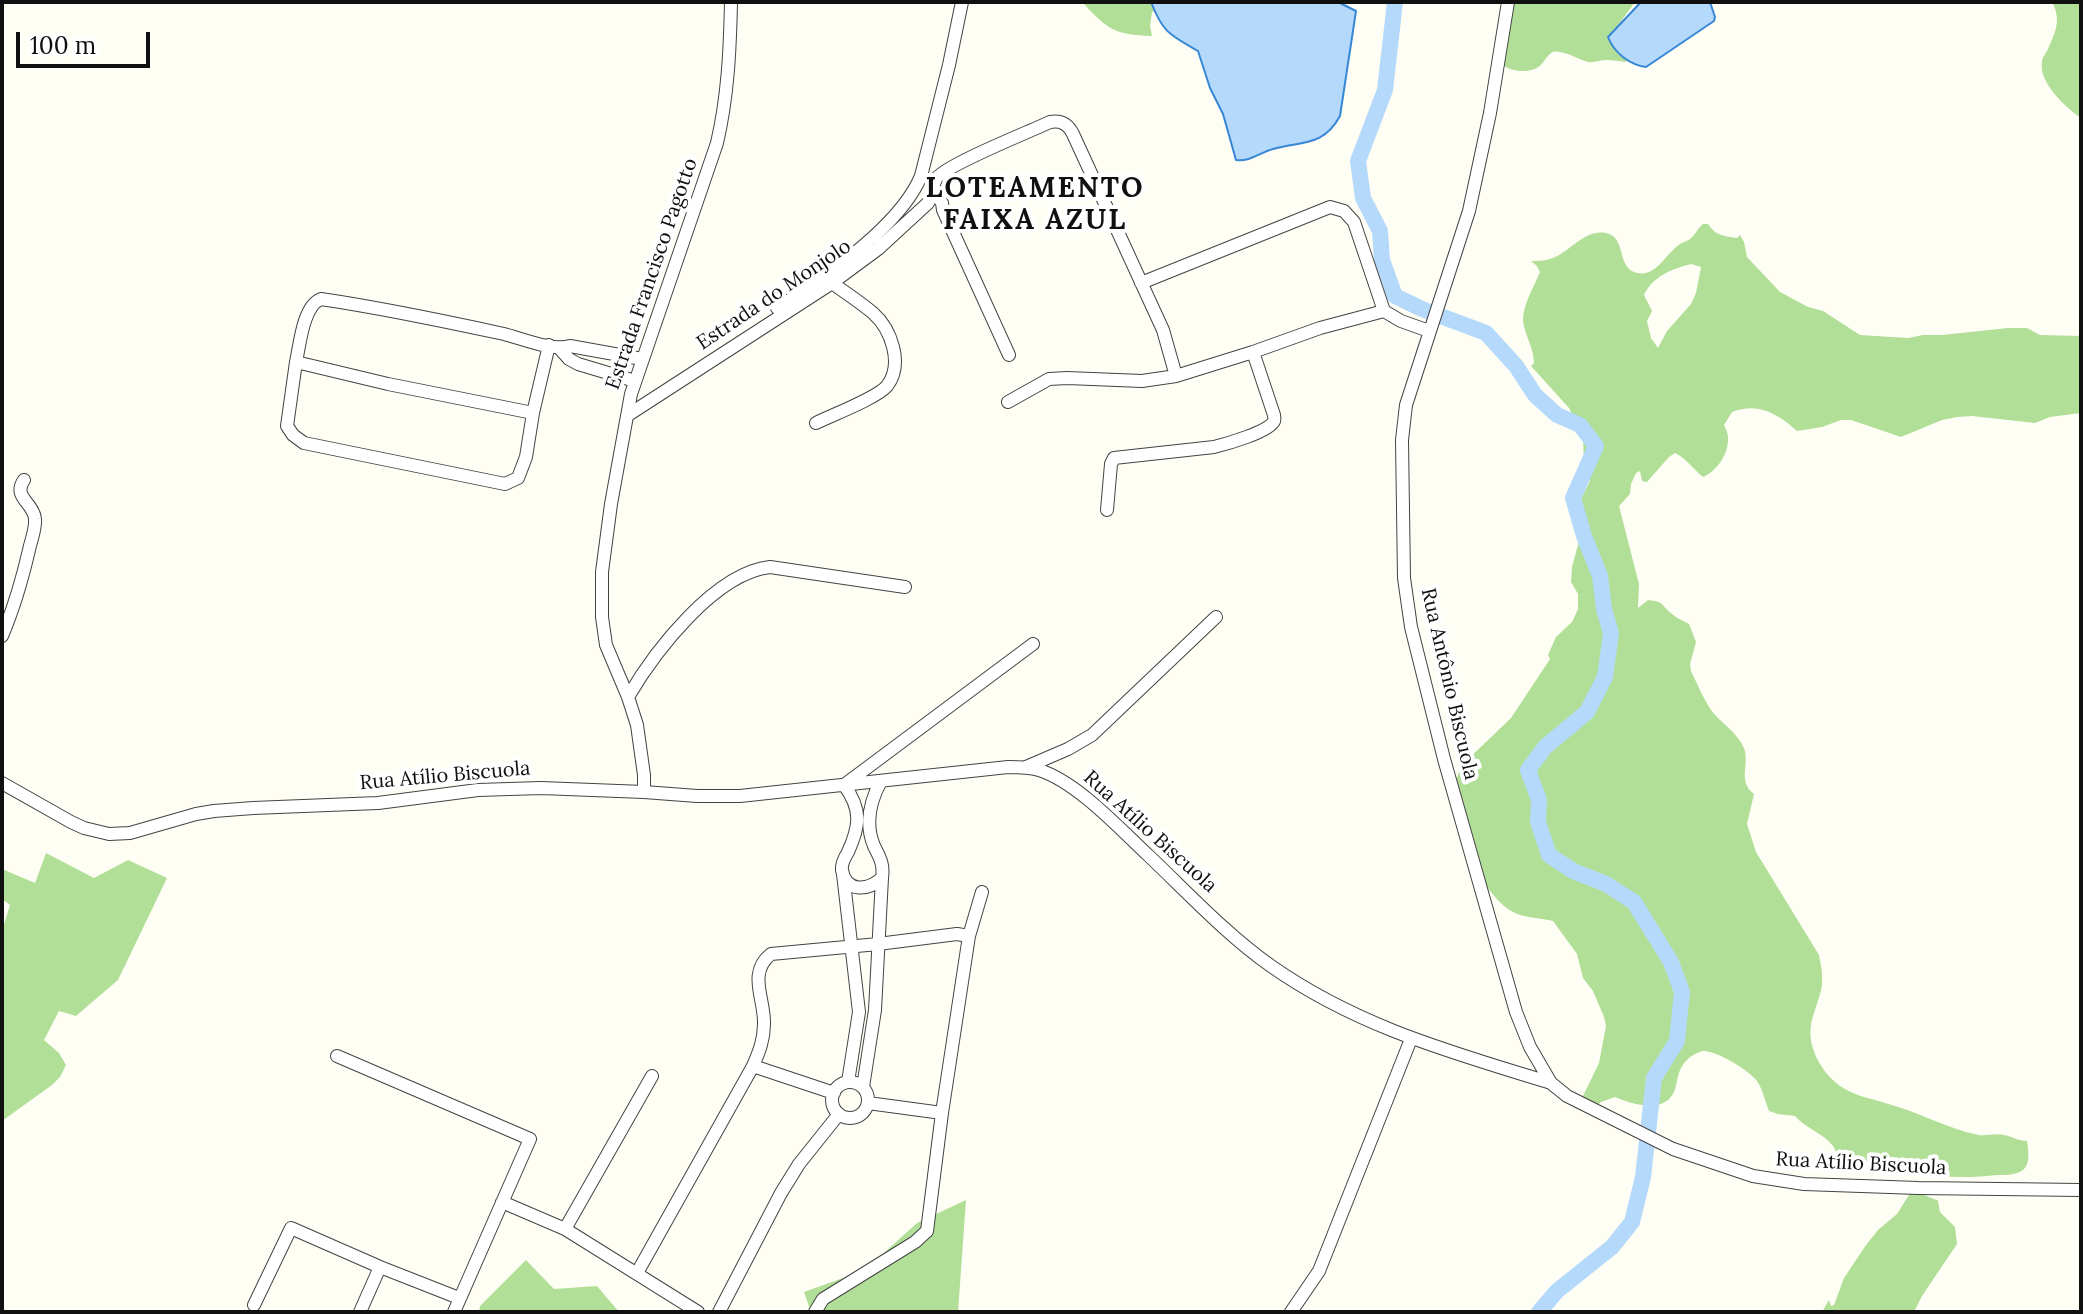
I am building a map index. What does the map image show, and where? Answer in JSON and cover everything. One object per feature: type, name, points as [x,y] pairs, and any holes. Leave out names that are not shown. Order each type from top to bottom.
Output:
[{"type":"street","name":"Estrada Francisco Pagotto","points":[[644,792],[637,725],[606,645],[602,617],[602,572],[631,394],[717,143],[727,91],[731,2]]},
{"type":"street","points":[[631,394],[646,396],[798,295],[854,253],[902,209],[921,176],[962,2]]},
{"type":"street","name":"Rua Antônio Biscuola","points":[[1508,2],[1490,113],[1469,211],[1406,405],[1402,440],[1404,578],[1411,627],[1444,759],[1516,1012],[1530,1047],[1551,1083]]},
{"type":"street","name":"Estrada do Monjolo","points":[[628,415],[832,283],[878,249],[931,196],[934,182],[949,168],[1050,122],[1061,122],[1070,129],[1141,283]]},
{"type":"street","points":[[931,196],[942,203],[1009,355]]},
{"type":"street","points":[[1176,376],[1163,330],[1141,283],[1323,208],[1338,208],[1354,222],[1384,311],[1401,321],[1430,327]]},
{"type":"street","points":[[816,423],[877,394],[886,387],[896,368],[895,354],[883,325],[874,314],[832,283]]},
{"type":"street","points":[[555,347],[533,413],[526,457],[518,478],[505,484],[304,443],[287,426],[296,362],[309,309],[321,299],[555,347],[570,346],[642,359]]},
{"type":"street","points":[[1008,402],[1049,379],[1142,381],[1176,376],[1320,328],[1384,311]]},
{"type":"street","points":[[555,347],[578,364],[635,381]]},
{"type":"street","points":[[1107,510],[1112,460],[1214,447],[1268,428],[1274,421],[1274,415],[1253,352]]},
{"type":"street","points":[[296,362],[533,413]]},
{"type":"street","points":[[2,636],[18,594],[35,522],[31,507],[20,493],[19,487],[24,480]]},
{"type":"street","points":[[628,697],[666,641],[713,594],[755,569],[770,567],[905,587]]},
{"type":"street","points":[[1026,767],[1092,735],[1216,617]]},
{"type":"street","points":[[848,1082],[859,1012],[842,871],[857,828],[857,810],[844,785],[1033,644]]},
{"type":"street","name":"Rua Atílio Biscuola","points":[[2,783],[71,822],[109,834],[130,833],[214,811],[378,803],[478,790],[541,788],[740,796],[1026,767],[1048,773],[1066,783],[1236,937],[1269,964],[1340,1008],[1411,1039],[1551,1083],[1567,1096],[1673,1149],[1726,1169],[1804,1184],[2081,1190]]},
{"type":"street","points":[[863,1087],[875,1010],[883,867],[869,829],[872,799],[881,781]]},
{"type":"street","points":[[842,871],[847,881],[855,887],[865,888],[882,878]]},
{"type":"street","points":[[815,1312],[823,1299],[915,1242],[927,1231],[969,936],[982,892]]},
{"type":"street","points":[[637,1273],[762,1045],[765,1023],[758,973],[762,961],[771,954],[957,934],[969,936]]},
{"type":"street","points":[[1291,1312],[1319,1271],[1411,1039]]},
{"type":"street","points":[[337,1056],[530,1139],[454,1312]]},
{"type":"street","points":[[753,1066],[834,1093]]},
{"type":"street","points":[[565,1229],[652,1076]]},
{"type":"street","points":[[848,1082],[863,1087],[867,1094],[866,1109],[857,1116],[839,1114],[833,1104],[834,1093],[839,1086],[848,1082]]},
{"type":"street","points":[[868,1103],[942,1113]]},
{"type":"street","points":[[719,1312],[781,1193],[799,1164],[839,1114]]},
{"type":"street","points":[[502,1202],[565,1229],[698,1312]]},
{"type":"street","points":[[254,1305],[291,1228],[459,1298]]},
{"type":"street","points":[[360,1312],[380,1267]]},
{"type":"green space","points":[[1082,2],[1166,2],[1152,12],[1152,36],[1112,29]]},
{"type":"green space","points":[[1509,2],[1635,2],[1614,31],[1619,52],[1627,61],[1588,62],[1556,51],[1531,70],[1514,70],[1504,66],[1500,63]]},
{"type":"green space","points":[[2052,2],[2081,2],[2081,118],[2054,94],[2042,70],[2042,59],[2056,26],[2057,15]]},
{"type":"green space","points":[[1703,224],[1708,224],[1724,236],[1737,238],[1740,235],[1747,257],[1780,292],[1808,307],[1823,311],[1860,335],[1908,338],[2027,328],[2040,335],[2081,336],[2081,413],[2050,417],[2035,423],[1957,417],[1901,437],[1851,420],[1797,431],[1767,411],[1741,409],[1732,412],[1724,425],[1728,444],[1721,462],[1713,471],[1703,477],[1675,453],[1647,482],[1642,481],[1640,471],[1636,473],[1630,494],[1619,506],[1639,584],[1638,608],[1648,600],[1657,602],[1689,624],[1696,642],[1691,671],[1711,710],[1744,748],[1746,784],[1754,794],[1747,824],[1756,852],[1819,955],[1822,985],[1810,1033],[1819,1062],[1835,1082],[1855,1094],[1967,1132],[2001,1134],[2027,1141],[2027,1164],[2017,1173],[1978,1177],[1937,1176],[1870,1161],[1840,1159],[1829,1141],[1795,1116],[1769,1111],[1759,1084],[1747,1072],[1724,1057],[1703,1051],[1683,1065],[1675,1090],[1663,1103],[1642,1105],[1615,1097],[1601,1102],[1589,1113],[1581,1100],[1599,1063],[1606,1026],[1593,991],[1583,978],[1577,954],[1553,921],[1515,913],[1493,895],[1474,865],[1454,818],[1450,805],[1463,764],[1511,718],[1550,659],[1548,655],[1556,637],[1572,622],[1578,609],[1578,594],[1571,582],[1572,567],[1582,530],[1578,517],[1580,505],[1590,481],[1584,467],[1583,435],[1569,408],[1531,366],[1534,357],[1523,314],[1540,272],[1531,261],[1550,259],[1583,238],[1606,233],[1616,240],[1629,268],[1634,272],[1648,272],[1690,239]],"holes":[[[1691,264],[1701,267],[1691,304],[1667,331],[1658,348],[1651,338],[1647,321],[1652,311],[1644,295],[1652,283],[1670,271]]]},
{"type":"green space","points":[[46,853],[94,878],[128,860],[167,878],[118,980],[76,1016],[59,1011],[44,1040],[59,1053],[66,1065],[60,1077],[2,1121],[2,931],[10,905],[2,899],[2,869],[35,883]]},
{"type":"green space","points":[[1912,1190],[1939,1201],[1940,1212],[1955,1227],[1957,1244],[1914,1312],[1822,1312],[1829,1300],[1831,1306],[1834,1305],[1844,1278],[1866,1245],[1897,1214]]},
{"type":"green space","points":[[966,1200],[958,1312],[811,1312],[804,1292],[865,1270],[917,1223]]},
{"type":"green space","points":[[526,1260],[554,1289],[597,1286],[619,1312],[479,1312],[480,1306]]},
{"type":"water","points":[[1151,2],[1338,2],[1356,11],[1340,116],[1319,138],[1273,149],[1246,160],[1236,160],[1223,114],[1210,88],[1198,51],[1168,32]]},
{"type":"water","points":[[1641,2],[1710,2],[1715,17],[1714,21],[1646,67],[1640,66],[1618,53],[1608,37]]},
{"type":"waterway","points":[[1395,2],[1385,90],[1358,161],[1363,198],[1380,231],[1382,260],[1395,296],[1486,333],[1516,366],[1535,395],[1557,415],[1580,425],[1596,446],[1573,498],[1600,576],[1611,633],[1605,677],[1587,712],[1545,747],[1528,770],[1539,800],[1538,822],[1549,855],[1634,902],[1671,962],[1682,992],[1677,1041],[1654,1078],[1643,1177],[1632,1222],[1612,1247],[1557,1291],[1539,1312]]},
{"type":"district","name":"LOTEAMENTO FAIXA AZUL","points":[[1035,205]]}]
